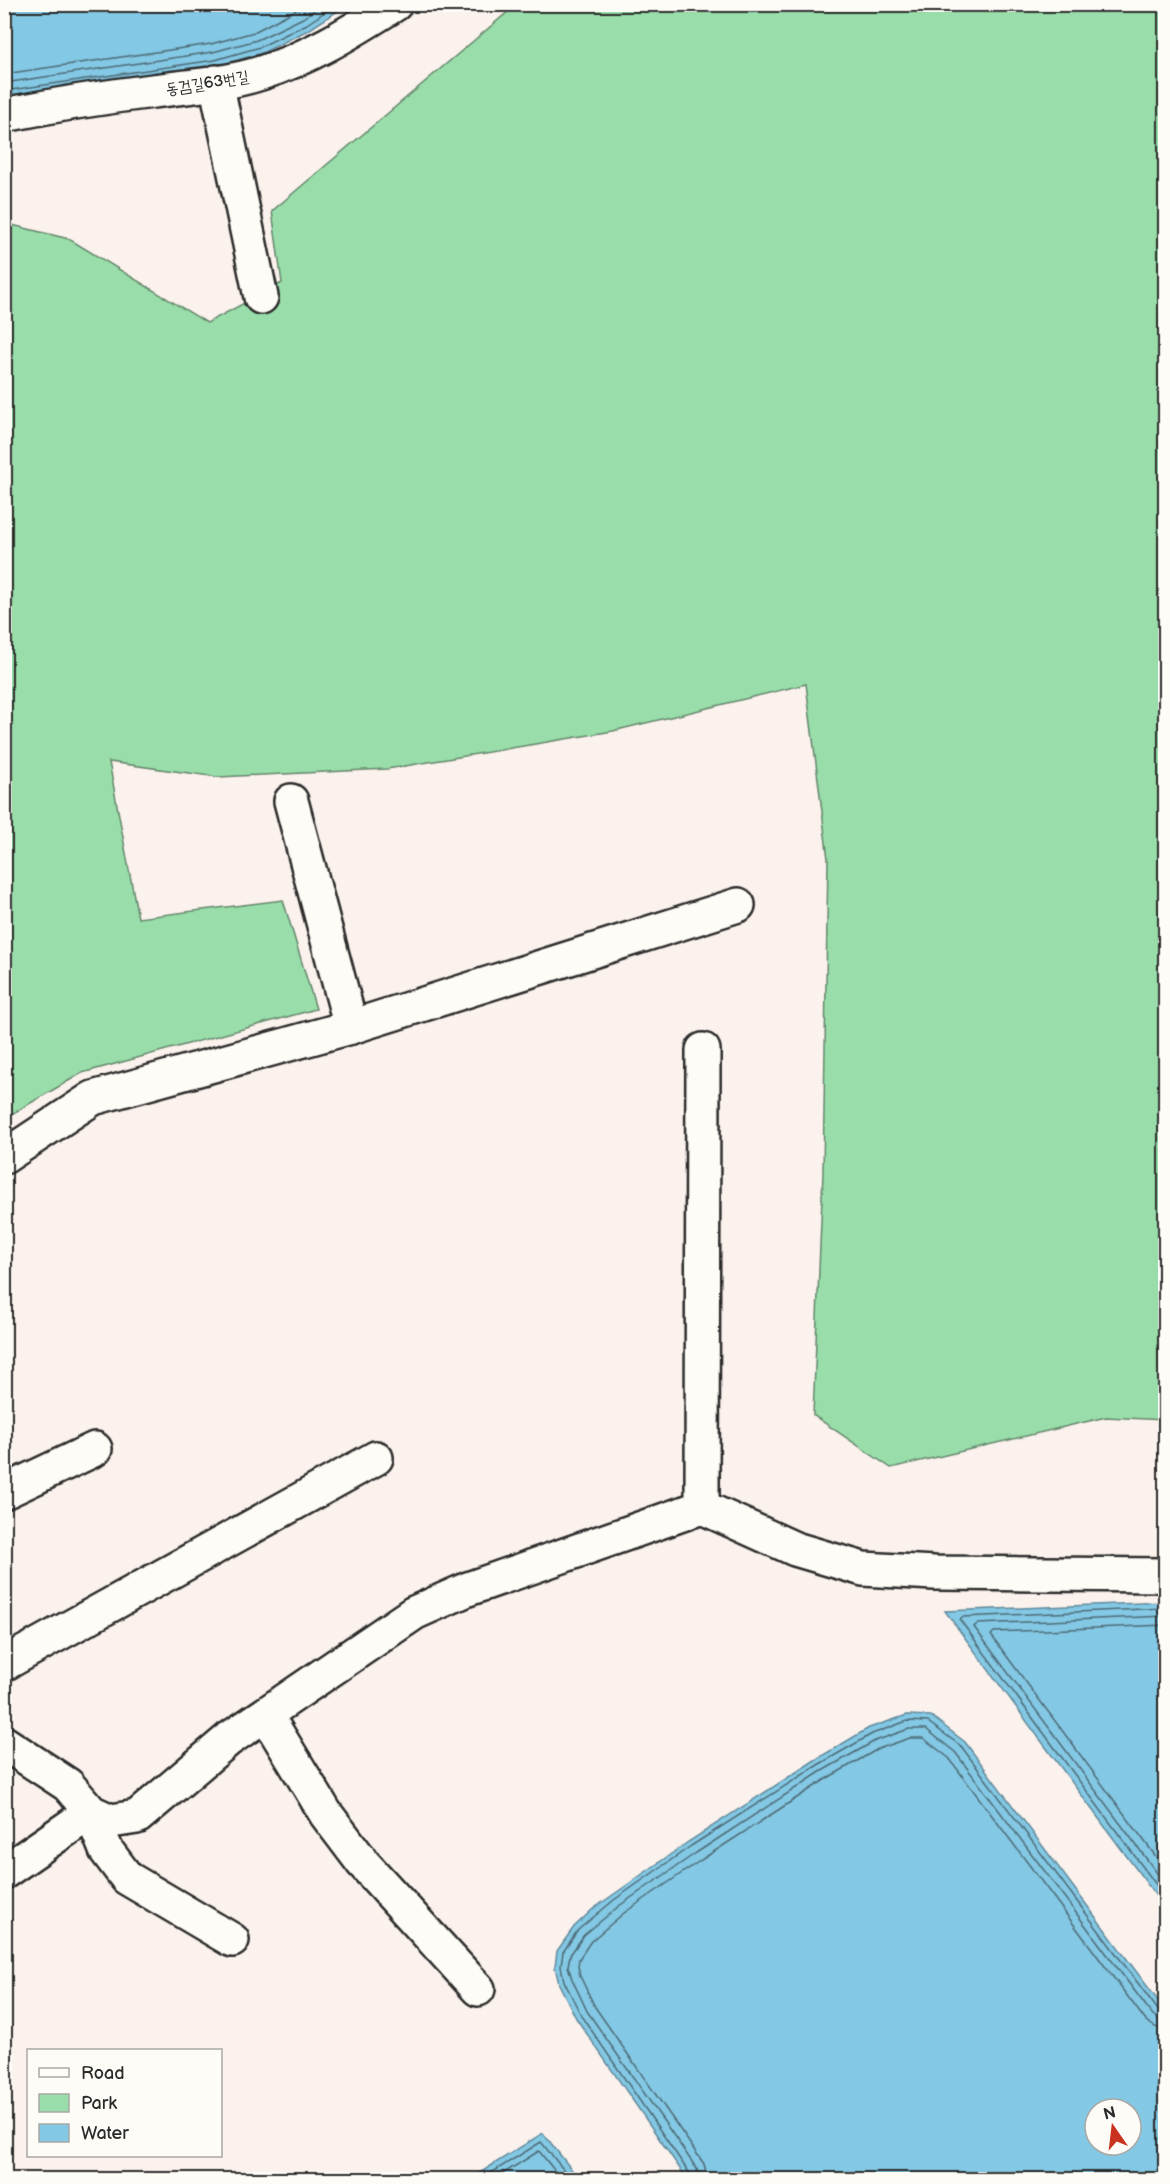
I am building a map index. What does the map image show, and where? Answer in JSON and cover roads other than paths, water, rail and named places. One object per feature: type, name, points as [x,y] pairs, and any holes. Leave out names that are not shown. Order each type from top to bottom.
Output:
[{"type":"street","name":"동검길63번길","points":[[4,115],[97,98],[258,74],[295,62],[346,36],[395,4]]},
{"type":"street","points":[[216,82],[261,297]]},
{"type":"street","points":[[291,801],[351,1027]]},
{"type":"street","points":[[4,1157],[93,1098],[351,1027],[738,905]]},
{"type":"street","points":[[702,1507],[703,1050]]},
{"type":"street","points":[[4,1492],[95,1449]]},
{"type":"street","points":[[4,1664],[376,1458]]},
{"type":"street","points":[[91,1812],[111,1821],[137,1817],[229,1739],[414,1613],[468,1589],[702,1507],[795,1549],[863,1569],[934,1573],[1166,1575]]},
{"type":"street","points":[[266,1715],[326,1814],[363,1863],[478,1989]]},
{"type":"street","points":[[4,1743],[68,1785],[91,1812],[106,1850],[128,1878],[232,1940]]},
{"type":"street","points":[[4,1872],[91,1812]]},
{"type":"water","points":[[4,5],[347,5],[310,29],[262,53],[216,66],[5,97]]},
{"type":"water","points":[[1166,1602],[1165,1908],[945,1611]]},
{"type":"water","points":[[907,1715],[931,1716],[965,1742],[1165,2010],[1165,2179],[687,2179],[576,2018],[559,1984],[555,1967],[557,1951],[574,1927],[593,1909],[688,1842],[869,1728]]},
{"type":"water","points":[[543,2133],[579,2179],[470,2179]]}]
